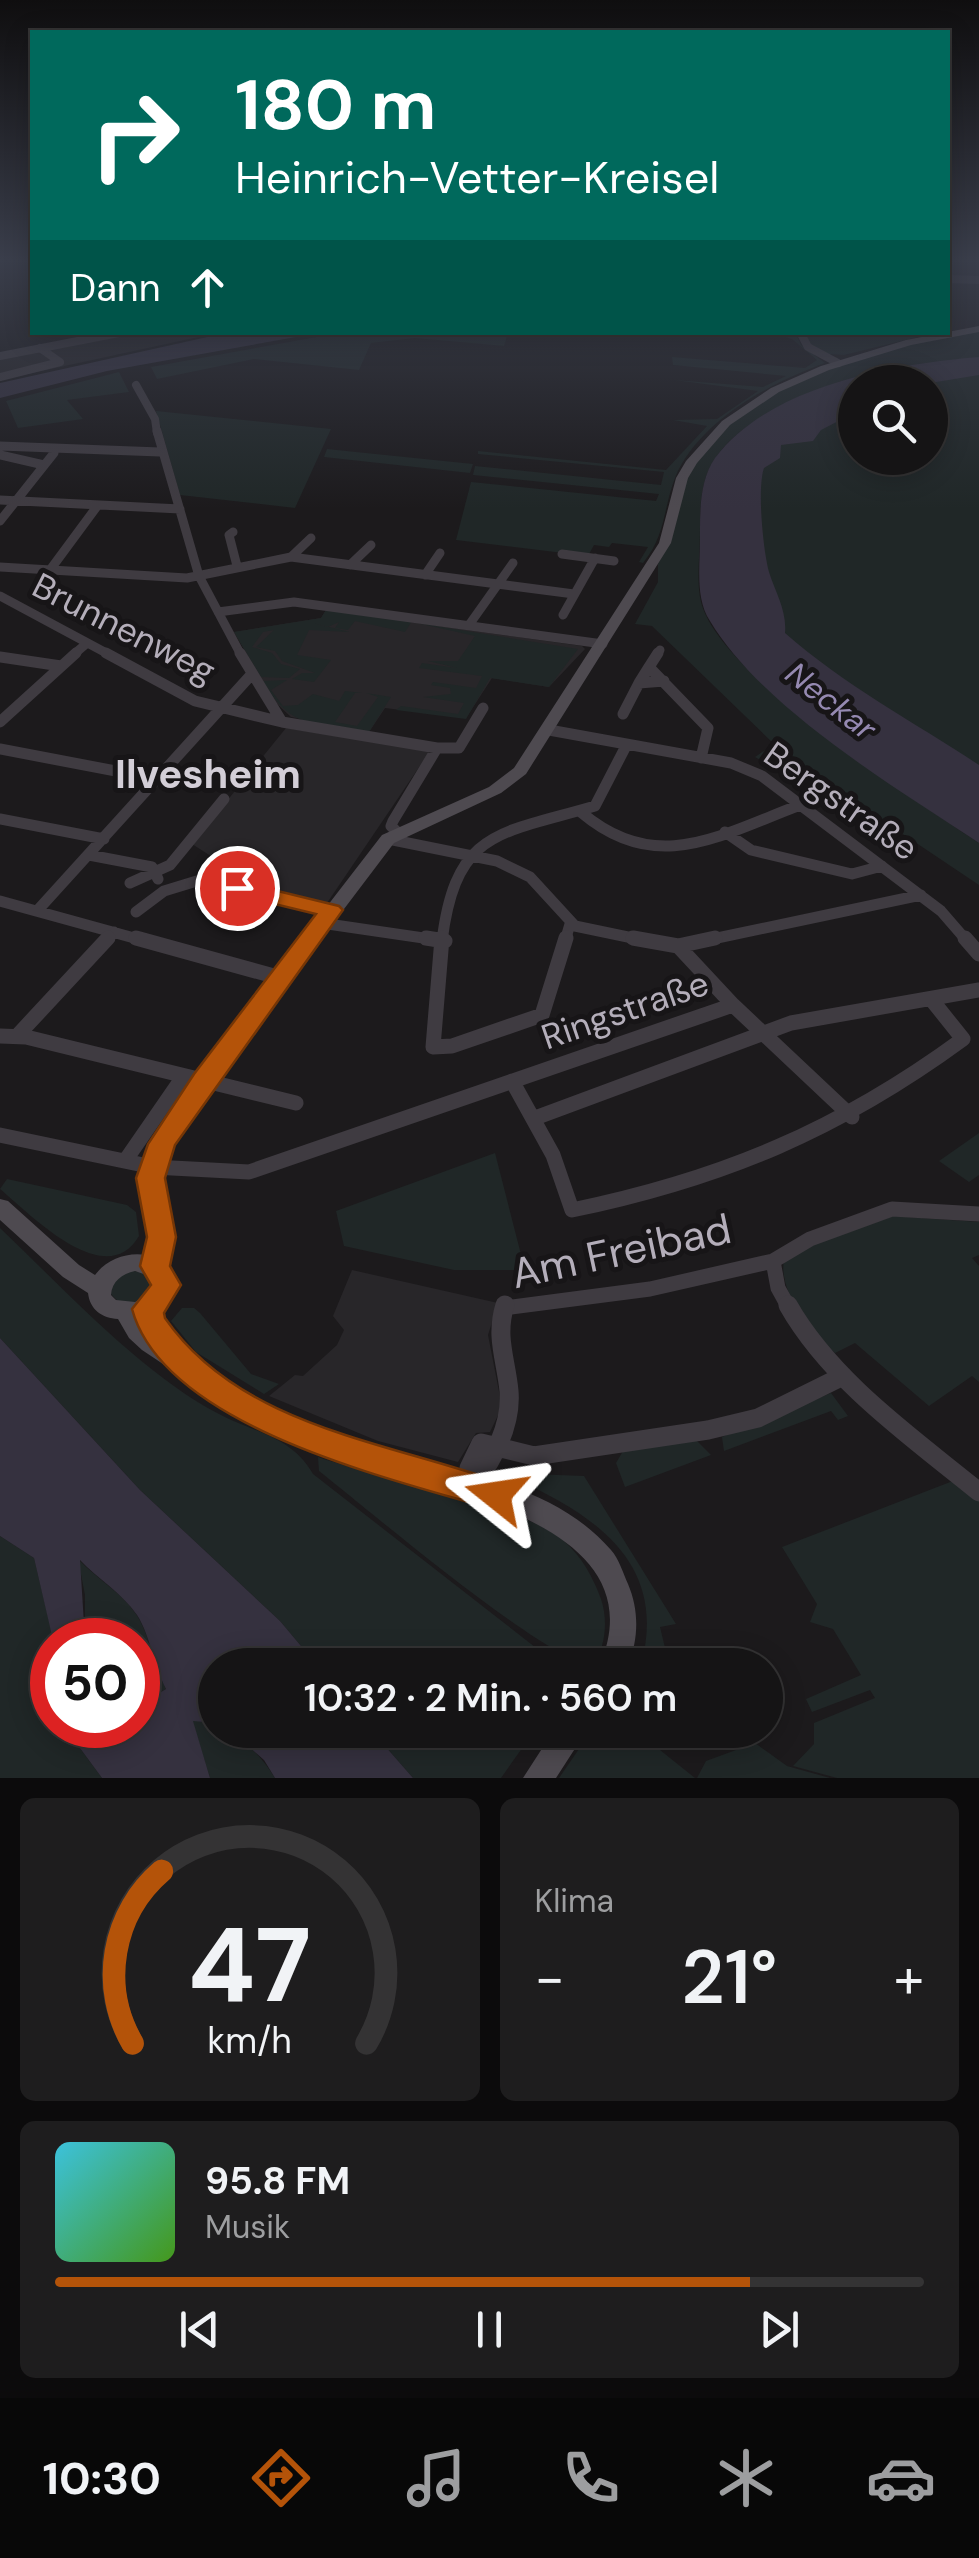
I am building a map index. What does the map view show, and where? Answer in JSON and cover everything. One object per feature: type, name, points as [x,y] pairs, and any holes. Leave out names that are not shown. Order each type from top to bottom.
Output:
[{"type":"main road","points":[[0,1207],[65,1263],[104,1280],[145,1264],[162,1237],[151,1190],[153,1167],[193,1079],[281,978],[393,836],[510,780],[547,733],[669,535],[682,478],[704,445],[751,404],[842,361],[919,343]]},
{"type":"main road","points":[[104,1280],[109,1309],[137,1311],[162,1296],[166,1285],[145,1264]]},
{"type":"main road","points":[[137,1311],[150,1347],[245,1406],[321,1443],[550,1514],[597,1552],[618,1587],[623,1629],[618,1648]]},
{"type":"main road","points":[[538,1778],[559,1748]]},
{"type":"street","points":[[0,356],[66,343]]},
{"type":"street","points":[[806,343],[817,353],[842,361]]},
{"type":"street","points":[[0,377],[60,362],[40,348]]},
{"type":"street","points":[[136,385],[156,418],[160,452],[199,576],[251,674],[282,722]]},
{"type":"street","points":[[0,446],[160,452]]},
{"type":"street","points":[[0,521],[54,452]]},
{"type":"street","points":[[0,455],[44,465]]},
{"type":"street","points":[[0,500],[180,509]]},
{"type":"street","points":[[50,570],[98,506]]},
{"type":"street","points":[[233,532],[229,535],[238,566]]},
{"type":"street","points":[[291,557],[311,538]]},
{"type":"street","points":[[350,566],[371,545]]},
{"type":"street","points":[[426,575],[440,553]]},
{"type":"street","points":[[562,554],[614,561]]},
{"type":"street","points":[[0,568],[199,576],[291,557],[574,594]]},
{"type":"street","points":[[563,615],[595,558]]},
{"type":"street","points":[[469,626],[513,563]]},
{"type":"street","name":"Brunnenweg","points":[[0,596],[175,694],[282,722],[437,748]]},
{"type":"street","points":[[218,612],[294,602],[603,644]]},
{"type":"street","points":[[0,722],[86,644]]},
{"type":"street","points":[[623,714],[660,650]]},
{"type":"street","points":[[0,657],[61,666]]},
{"type":"street","points":[[649,668],[708,728],[701,758]]},
{"type":"street","points":[[37,911],[251,674]]},
{"type":"street","points":[[639,683],[664,681]]},
{"type":"street","points":[[483,708],[459,748],[437,748],[393,821],[393,836],[471,854],[532,878],[570,924],[542,1015],[452,1046],[433,1047],[447,898],[471,854],[492,836],[582,813],[595,806],[626,746]]},
{"type":"street","name":"Bergstraße","points":[[547,733],[701,758],[751,771],[921,895],[979,954]]},
{"type":"street","points":[[0,748],[158,779]]},
{"type":"street","points":[[130,883],[170,865],[224,799]]},
{"type":"street","points":[[582,813],[610,839],[652,850],[678,848],[800,805]]},
{"type":"street","points":[[0,819],[104,839]]},
{"type":"street","points":[[725,832],[752,850],[852,874],[882,866]]},
{"type":"street","points":[[89,854],[152,867],[172,889]]},
{"type":"street","points":[[136,912],[172,889],[200,880],[326,917],[445,941]]},
{"type":"street","points":[[678,946],[921,895]]},
{"type":"street","points":[[4,905],[281,978]]},
{"type":"street","name":"Ringstraße","points":[[0,1135],[153,1167],[249,1172],[733,1005],[678,946],[570,924]]},
{"type":"street","points":[[17,1036],[114,932]]},
{"type":"street","points":[[535,1118],[791,1023],[979,990]]},
{"type":"street","points":[[512,1081],[535,1118],[572,1210],[720,1174],[800,1144],[852,1117],[905,1084],[963,1039],[931,999]]},
{"type":"street","points":[[733,1005],[852,1117]]},
{"type":"street","points":[[0,1036],[17,1036],[296,1103]]},
{"type":"street","points":[[124,1161],[147,1122],[193,1079]]},
{"type":"street","points":[[979,1214],[892,1209],[810,1238],[773,1261],[782,1292],[817,1347],[843,1376],[979,1492]]},
{"type":"street","name":"Am Freibad","points":[[471,1489],[487,1470],[487,1444],[509,1410],[496,1341],[505,1306],[650,1289],[773,1261]]},
{"type":"street","points":[[487,1444],[534,1456],[734,1426],[843,1376]]},
{"type":"shaded area","points":[[77,343],[171,343],[0,380],[0,358]]},
{"type":"shaded area","points":[[284,343],[371,343],[359,370],[254,359],[157,379],[151,367]]},
{"type":"shaded area","points":[[797,343],[825,363],[760,393],[701,439],[675,478],[660,532],[643,563],[639,562],[648,547],[594,545],[588,556],[456,540],[471,482],[656,501],[659,494],[473,475],[475,466],[661,485],[664,472],[478,451],[666,470],[707,426],[673,420],[717,419],[758,391],[674,380],[763,387],[786,376],[673,365],[672,357],[805,368],[817,360]]},
{"type":"shaded area","points":[[808,343],[893,343],[844,355],[826,354]]},
{"type":"shaded area","points":[[909,343],[979,343],[979,806],[815,683],[766,634],[749,609],[740,511],[752,462],[788,425],[838,398],[838,475],[948,475],[948,365],[838,365],[838,382],[771,412],[739,433],[714,460],[706,477],[699,568],[701,602],[715,632],[743,664],[823,734],[979,843],[979,885],[791,759],[764,762],[755,757],[774,744],[652,626],[635,624],[658,582],[658,564],[675,526],[686,480],[695,461],[729,424],[779,390],[836,364]]},
{"type":"shaded area","points":[[119,372],[129,392],[67,400],[83,419],[18,428],[6,401]]},
{"type":"shaded area","points":[[156,411],[331,429],[295,508],[180,495]]},
{"type":"shaded area","points":[[327,449],[473,464],[470,473],[324,457]]},
{"type":"shaded area","points":[[326,610],[585,649],[549,687],[492,678],[466,718],[385,708],[369,732],[291,717],[274,701],[234,632],[321,618]]},
{"type":"shaded area","points":[[326,610],[412,621],[405,632],[355,621],[348,630],[335,628],[339,622],[329,627],[350,632],[309,630],[297,655],[331,660],[314,682],[292,679],[302,673],[315,673],[282,661],[275,651],[256,647],[274,630],[263,632],[252,647],[272,653],[281,664],[300,669],[289,678],[261,677],[234,632],[321,618]]},
{"type":"shaded area","points":[[417,623],[578,649],[549,687],[490,678],[466,719],[396,710],[401,706],[458,714],[464,703],[423,697],[451,694],[450,688],[431,685],[433,682],[476,688],[482,676],[419,668],[422,663],[457,668],[428,661],[458,661],[475,636]]},
{"type":"shaded area","points":[[287,680],[271,690],[283,706],[298,705],[313,694],[339,701],[345,691],[362,693],[355,693],[335,722],[357,726],[378,697],[366,693],[391,697],[369,732],[320,725],[284,709],[263,681]]},
{"type":"shaded area","points":[[286,728],[430,751],[325,906],[217,879],[228,867],[192,844]]},
{"type":"shaded area","points":[[979,1133],[979,1175],[969,1182],[939,1161]]},
{"type":"shaded area","points":[[495,1153],[525,1270],[454,1270],[344,1246],[336,1211]]},
{"type":"shaded area","points":[[7,1179],[127,1205],[136,1212],[139,1236],[125,1251],[108,1256],[88,1253],[48,1230],[0,1189]]},
{"type":"shaded area","points":[[893,1216],[979,1222],[979,1255],[972,1258],[979,1266],[979,1382],[972,1376],[929,1406],[855,1343],[835,1353],[798,1310],[783,1272],[784,1259],[796,1251]]},
{"type":"shaded area","points":[[0,1228],[105,1329],[162,1377],[219,1414],[283,1443],[313,1474],[536,1648],[303,1648],[280,1621],[140,1490],[0,1338]]},
{"type":"shaded area","points":[[130,1270],[154,1276],[154,1292],[137,1301],[121,1302],[111,1294],[112,1282]]},
{"type":"shaded area","points":[[352,1270],[498,1303],[488,1335],[502,1407],[490,1432],[476,1433],[458,1462],[378,1441],[269,1396],[295,1375],[303,1376],[337,1345],[344,1330],[333,1316]]},
{"type":"shaded area","points":[[182,1308],[194,1308],[200,1313],[251,1374],[279,1384],[264,1394],[196,1352],[171,1321]]},
{"type":"shaded area","points":[[831,1393],[848,1416],[838,1420],[831,1411],[724,1451],[722,1437]]},
{"type":"shaded area","points":[[695,1439],[711,1455],[625,1487],[616,1463],[623,1451]]},
{"type":"shaded area","points":[[318,1457],[484,1504],[544,1528],[576,1554],[598,1591],[605,1624],[601,1648],[553,1648],[538,1640],[319,1471]]},
{"type":"shaded area","points":[[516,1469],[532,1474],[584,1476],[676,1624],[660,1627],[665,1648],[644,1648],[647,1630],[644,1599],[635,1572],[620,1549],[575,1510],[518,1480]]},
{"type":"shaded area","points":[[958,1479],[979,1496],[979,1778],[837,1778],[793,1766],[814,1744],[814,1723],[875,1698],[870,1690],[812,1712],[806,1699],[861,1675],[833,1629],[810,1622],[817,1604],[782,1547]]},
{"type":"shaded area","points":[[0,1536],[34,1558],[48,1618],[30,1618],[30,1748],[80,1748],[102,1778],[0,1778]]},
{"type":"shaded area","points":[[78,1559],[138,1618],[85,1618]]},
{"type":"shaded area","points":[[201,1748],[250,1748],[275,1778],[210,1778]]},
{"type":"shaded area","points":[[387,1748],[522,1748],[501,1778],[413,1778]]},
{"type":"shaded area","points":[[580,1748],[658,1748],[695,1778],[559,1778]]},
{"type":"shaded area","points":[[741,1748],[762,1748],[787,1766],[830,1778],[697,1778],[706,1761]]},
{"type":"water","points":[[181,343],[263,343],[107,371],[0,398],[0,383]]},
{"type":"water","points":[[979,357],[979,375],[948,380],[948,365],[910,365]]},
{"type":"water","name":"Neckar","points":[[836,383],[838,421],[821,430],[813,441],[781,445],[780,458],[764,468],[762,477],[763,535],[769,572],[783,610],[785,633],[855,686],[979,765],[979,843],[796,715],[733,654],[705,612],[699,571],[701,508],[703,487],[715,458],[739,433],[768,412]]},
{"type":"water","points":[[0,1338],[140,1490],[280,1621],[303,1648],[198,1648],[198,1721],[193,1721],[210,1778],[102,1778],[80,1748],[160,1748],[160,1693],[166,1689],[160,1676],[160,1618],[138,1618],[124,1599],[80,1560],[84,1618],[48,1618],[34,1558],[0,1536]]},
{"type":"water","points":[[250,1748],[387,1748],[413,1778],[275,1778]]},
{"type":"district","name":"Ilvesheim","points":[[208,774]]},
{"type":"route","points":[[237,888],[331,910],[203,1081],[162,1144],[150,1178],[162,1237],[155,1266],[164,1274],[166,1285],[162,1296],[147,1309],[151,1322],[176,1360],[212,1386],[282,1425],[341,1450],[496,1495]]}]
